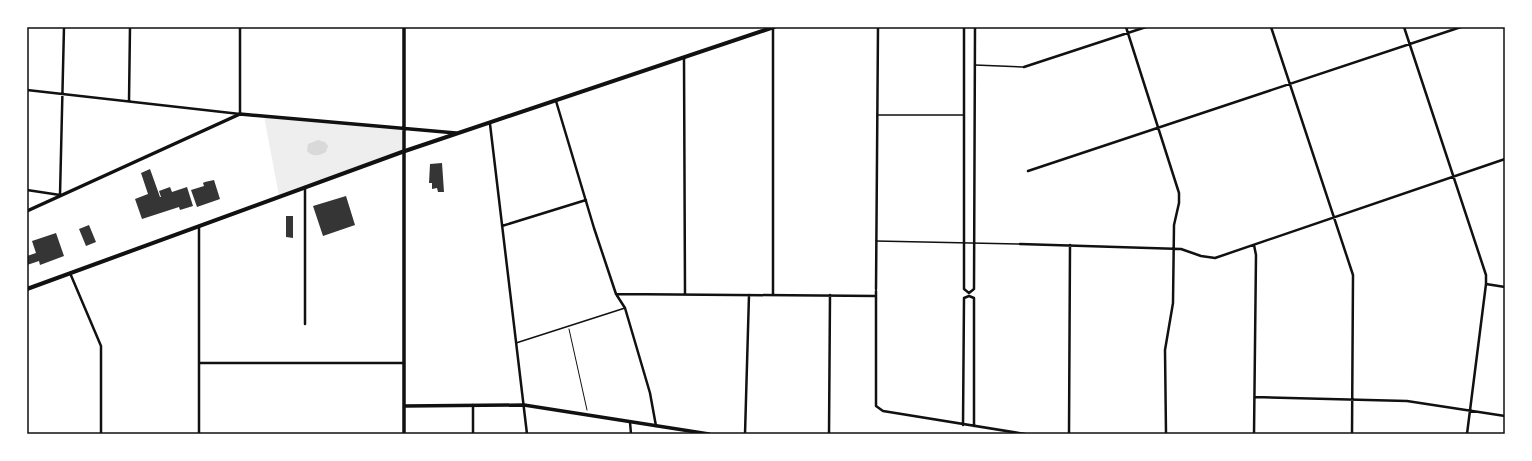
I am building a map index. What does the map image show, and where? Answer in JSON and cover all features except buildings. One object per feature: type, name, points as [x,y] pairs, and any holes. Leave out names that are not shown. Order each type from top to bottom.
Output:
[{"type":"main road","points":[[27,289],[402,152],[457,133],[490,124],[773,27]]},
{"type":"street","points":[[60,195],[64,27]]},
{"type":"street","points":[[129,101],[130,27]]},
{"type":"street","points":[[240,27],[240,114]]},
{"type":"street","points":[[404,27],[402,152],[404,434]]},
{"type":"street","points":[[773,27],[773,295]]},
{"type":"street","points":[[878,27],[876,115],[876,406],[883,411],[1025,434]]},
{"type":"street","points":[[964,27],[963,242],[964,289],[969,293],[974,289],[975,27]]},
{"type":"street","points":[[1126,27],[1179,193],[1179,203],[1174,225],[1173,303],[1165,350],[1166,434]]},
{"type":"street","points":[[1024,67],[1146,27]]},
{"type":"street","points":[[1270,27],[1353,275],[1352,434]]},
{"type":"street","points":[[1404,27],[1486,275],[1467,434]]},
{"type":"street","points":[[1028,171],[1461,27]]},
{"type":"street","points":[[684,58],[685,294]]},
{"type":"street","points":[[27,90],[240,114],[457,133]]},
{"type":"street","points":[[556,101],[616,294],[624,308],[650,393],[656,426]]},
{"type":"street","points":[[27,211],[240,114]]},
{"type":"street","points":[[490,124],[527,434]]},
{"type":"street","points":[[1020,244],[1181,249],[1201,256],[1215,258],[1505,159]]},
{"type":"street","points":[[305,187],[305,324]]},
{"type":"street","points":[[27,190],[60,195]]},
{"type":"street","points":[[502,226],[586,200]]},
{"type":"street","points":[[199,226],[199,434]]},
{"type":"street","points":[[1069,434],[1070,245]]},
{"type":"street","points":[[1254,245],[1256,255],[1254,434]]},
{"type":"street","points":[[70,273],[101,346],[100,434]]},
{"type":"street","points":[[1486,284],[1505,287]]},
{"type":"street","points":[[616,294],[876,296]]},
{"type":"street","points":[[745,434],[749,295]]},
{"type":"street","points":[[829,434],[830,296]]},
{"type":"street","points":[[963,425],[964,298],[969,296],[974,298],[974,426]]},
{"type":"street","points":[[200,363],[404,363]]},
{"type":"street","points":[[1255,397],[1407,401],[1505,416]]},
{"type":"street","points":[[473,405],[473,434]]},
{"type":"street","points":[[404,406],[524,405],[709,434]]},
{"type":"street","points":[[630,422],[631,434]]},
{"type":"lane","points":[[975,66],[1024,67]]},
{"type":"lane","points":[[876,115],[964,115]]},
{"type":"lane","points":[[876,241],[1020,244]]},
{"type":"lane","points":[[516,342],[569,327],[624,308]]},
{"type":"path","points":[[569,327],[587,408],[587,415]]},
{"type":"shaded area","points":[[264,116],[403,129],[402,152],[279,196]]},
{"type":"shaded area","points":[[318,140],[325,142],[328,146],[326,152],[313,155],[307,151],[308,144]]}]
